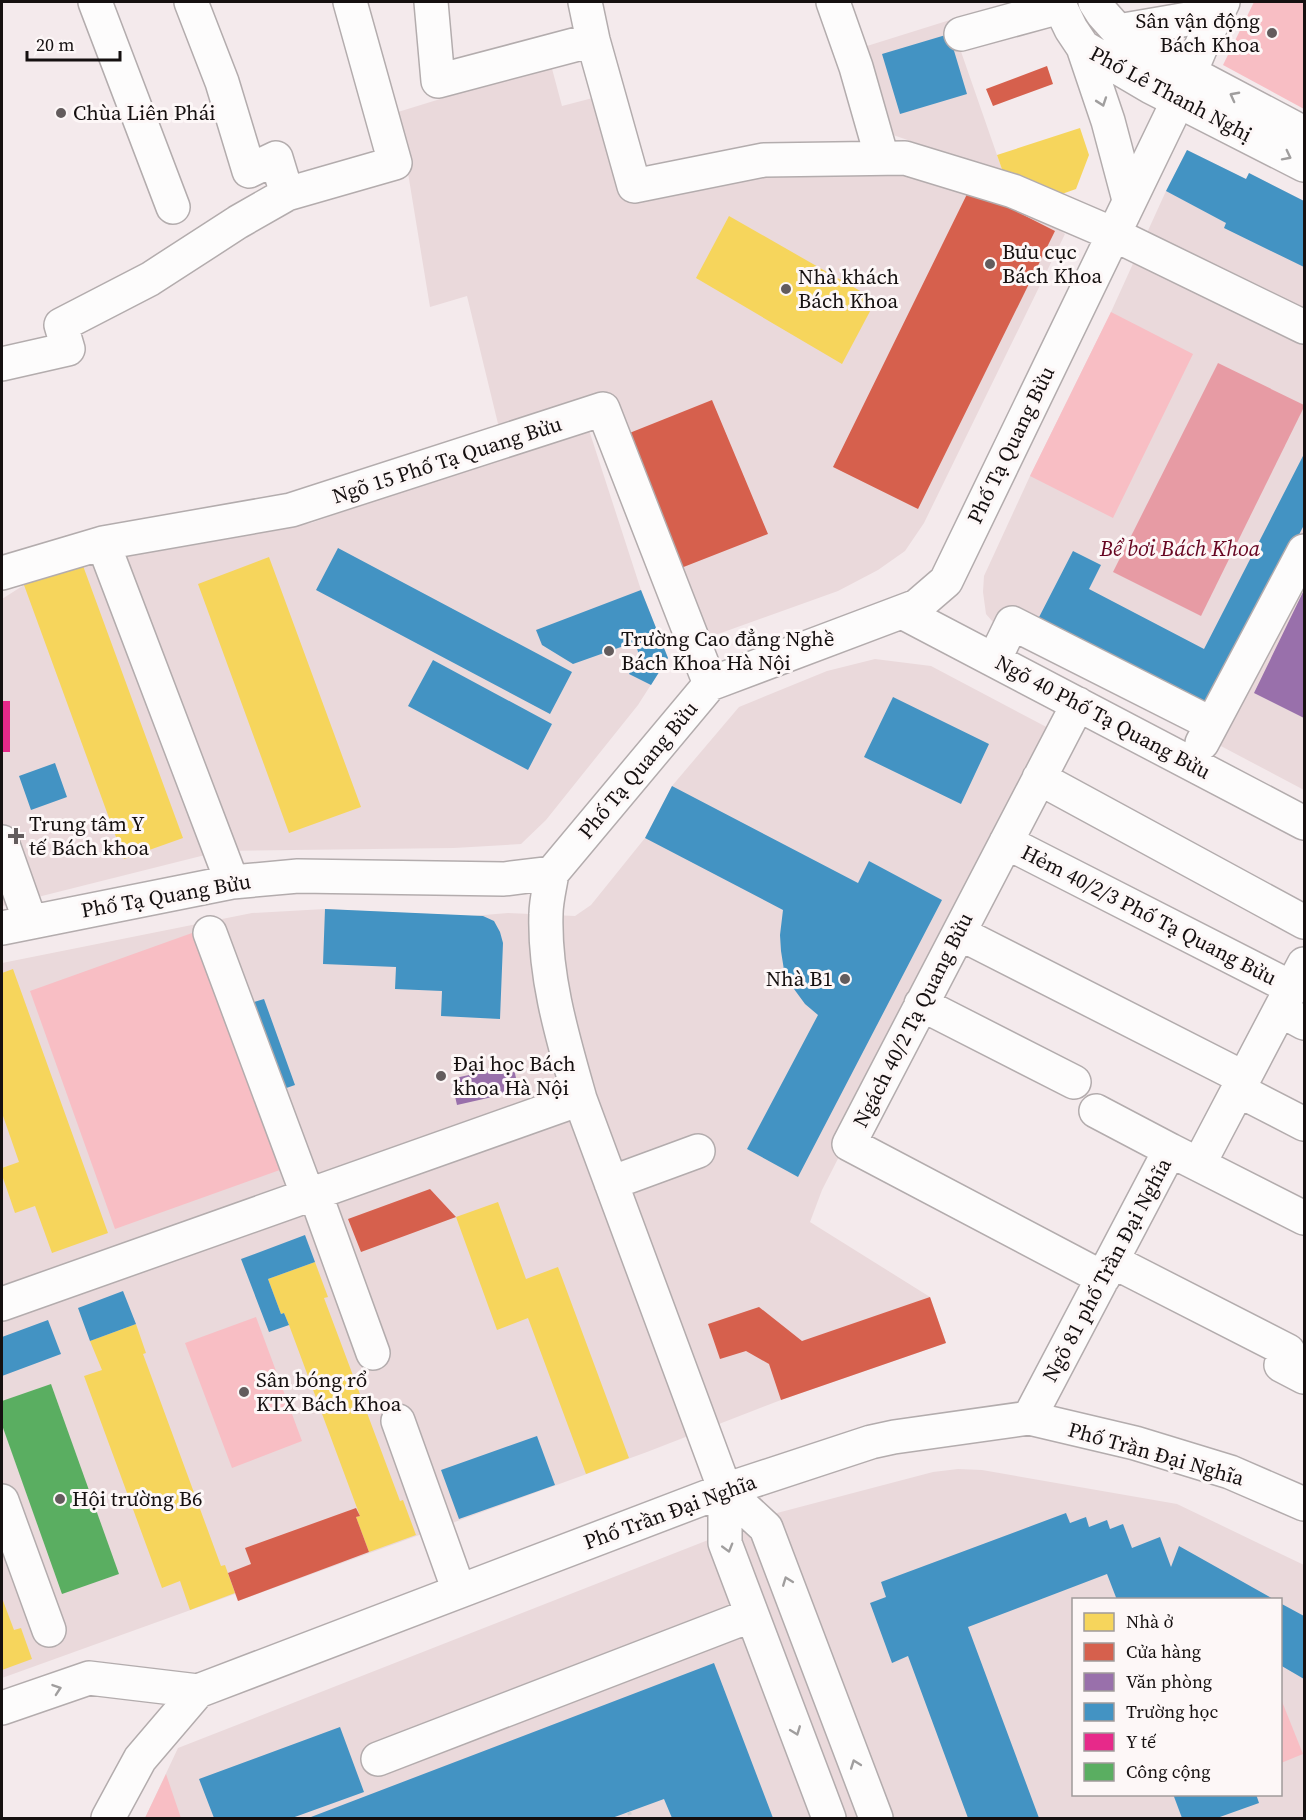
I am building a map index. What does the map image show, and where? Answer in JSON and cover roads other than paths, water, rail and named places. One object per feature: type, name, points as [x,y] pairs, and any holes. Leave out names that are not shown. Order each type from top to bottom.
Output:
[{"type":"street","points":[[95,2],[173,207]]},
{"type":"street","points":[[191,2],[222,82],[249,171],[276,158],[287,194]]},
{"type":"street","points":[[2,364],[68,350],[61,325],[150,279],[238,222],[287,194],[395,163],[350,2]]},
{"type":"street","points":[[431,2],[438,81],[593,40]]},
{"type":"street","points":[[585,2],[593,40],[634,186],[764,160],[905,158],[1013,191],[1113,234],[1305,327]]},
{"type":"street","points":[[833,2],[856,67],[882,158]]},
{"type":"street","name":"Phố Lê Thanh Nghị","points":[[1095,2],[1118,31],[1184,87],[1305,165]]},
{"type":"street","points":[[961,34],[1059,4]]},
{"type":"street","name":"Phố Lê Thanh Nghị","points":[[1059,4],[1083,47],[1151,87],[1184,87],[1305,133]]},
{"type":"street","points":[[1118,31],[1220,8]]},
{"type":"street","name":"Phố Tạ Quang Bửu","points":[[16,925],[232,882],[298,876],[504,879],[552,873],[710,684],[917,606],[946,581],[1220,8]]},
{"type":"street","points":[[1083,47],[1108,121],[1129,200]]},
{"type":"street","name":"Ngõ 15 Phố Tạ Quang Bửu","points":[[2,573],[103,543],[291,510],[603,409],[710,684]]},
{"type":"street","points":[[103,543],[232,882]]},
{"type":"street","points":[[1191,764],[1305,551]]},
{"type":"street","name":"Ngõ 40 Phố Tạ Quang Bửu","points":[[902,612],[1305,823]]},
{"type":"street","points":[[994,660],[1012,623],[1212,724]]},
{"type":"street","name":"Ngách 40/2 Tạ Quang Bửu","points":[[1078,704],[849,1144],[1107,1269]]},
{"type":"street","points":[[1039,778],[1305,921]]},
{"type":"street","points":[[2,842],[16,925]]},
{"type":"street","name":"Hẻm 40/2/3 Phố Tạ Quang Bửu","points":[[1006,842],[1295,996]]},
{"type":"street","points":[[552,873],[546,914],[550,980],[561,1033],[580,1099],[725,1490],[725,1543],[829,1818]]},
{"type":"street","points":[[210,933],[373,1353]]},
{"type":"street","points":[[959,933],[1241,1084],[1305,1125]]},
{"type":"street","name":"Ngõ 81 phố Trần Đại Nghĩa","points":[[1029,1418],[1107,1269],[1185,1157],[1241,1084],[1295,996]]},
{"type":"street","points":[[921,1004],[1074,1082]]},
{"type":"street","points":[[2,1304],[580,1099]]},
{"type":"street","points":[[1096,1111],[1305,1218]]},
{"type":"street","points":[[611,1183],[698,1151]]},
{"type":"street","points":[[1107,1269],[1288,1351],[1281,1365],[1305,1377]]},
{"type":"street","name":"Phố Trần Đại Nghĩa","points":[[108,1818],[140,1759],[198,1692],[725,1490],[872,1442],[1029,1418],[1135,1443],[1230,1472],[1305,1504]]},
{"type":"street","points":[[398,1421],[459,1591]]},
{"type":"street","points":[[725,1490],[766,1528],[876,1818]]},
{"type":"street","points":[[2,1502],[49,1630]]},
{"type":"street","points":[[378,1759],[752,1615]]},
{"type":"street","points":[[2,1708],[89,1678],[198,1692]]},
{"type":"water","name":"Bể bơi Bách Khoa","points":[[1218,363],[1304,407],[1201,616],[1113,572]]},
{"type":"place","name":"Sân vận động Bách Khoa","points":[[1272,33]]},
{"type":"place","name":"Chùa Liên Phái","points":[[61,113]]},
{"type":"place","name":"Bưu cục Bách Khoa","points":[[990,264]]},
{"type":"place","name":"Nhà khách Bách Khoa","points":[[786,289]]},
{"type":"place","name":"Trường Cao đẳng Nghề Bách Khoa Hà Nội","points":[[609,651]]},
{"type":"place","name":"Trung tâm Y tế Bách khoa","points":[[16,836]]},
{"type":"place","name":"Nhà B1","points":[[845,979]]},
{"type":"place","name":"Đại học Bách khoa Hà Nội","points":[[441,1076]]},
{"type":"place","name":"Sân bóng rổ KTX Bách Khoa","points":[[244,1392]]},
{"type":"place","name":"Hội trường B6","points":[[60,1499]]}]
